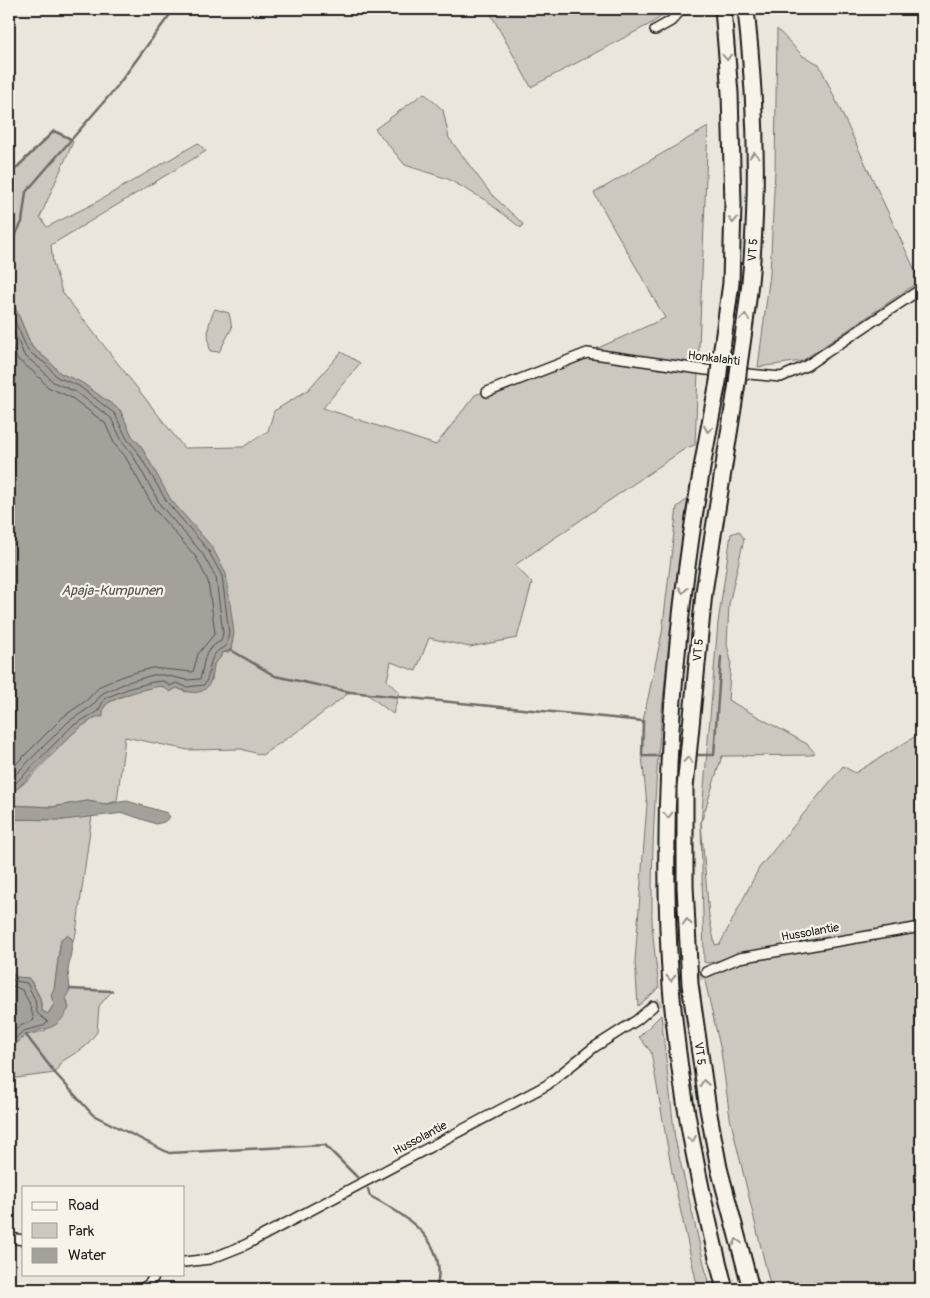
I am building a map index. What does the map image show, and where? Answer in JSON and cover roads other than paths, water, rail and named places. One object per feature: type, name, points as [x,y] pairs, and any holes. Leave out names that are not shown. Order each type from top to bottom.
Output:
[{"type":"highway","name":"VT 5","points":[[723,9],[730,93],[733,204],[731,283],[718,382],[707,435],[683,589],[668,767],[667,895],[672,987],[681,1074],[692,1143],[725,1289]]},
{"type":"highway","name":"VT 5","points":[[746,9],[753,74],[754,200],[750,281],[737,383],[704,592],[685,788],[685,886],[690,984],[708,1109],[719,1168],[751,1289]]},
{"type":"street","points":[[654,30],[671,21],[682,9]]},
{"type":"street","name":"Honkalahti","points":[[487,392],[587,353],[706,370],[781,376],[806,366],[921,289]]},
{"type":"street","name":"Hussolantie","points":[[706,972],[739,958],[921,927]]},
{"type":"street","name":"Hussolantie","points":[[185,1262],[210,1259],[251,1242],[547,1086],[594,1047],[637,1020],[653,1006]]},
{"type":"street","points":[[9,1238],[22,1240]]},
{"type":"street","points":[[141,1289],[149,1284],[155,1276]]},
{"type":"water","name":"Apaja-Kumpunen","points":[[9,300],[15,307],[32,347],[60,373],[81,382],[120,410],[132,436],[141,446],[171,500],[212,547],[226,574],[234,633],[231,650],[222,653],[214,664],[211,680],[204,690],[193,692],[177,688],[170,692],[162,686],[134,692],[112,700],[105,706],[103,717],[96,717],[72,734],[9,796]]},
{"type":"water","points":[[87,801],[106,804],[127,801],[167,813],[170,817],[164,822],[156,824],[124,813],[63,820],[9,819],[9,805],[52,807]]},
{"type":"water","points":[[67,935],[73,940],[68,971],[70,989],[66,997],[69,1008],[55,1025],[24,1036],[9,1051],[9,969],[17,977],[29,978],[40,998],[42,1011],[48,1014],[54,1004],[51,995],[54,989],[61,939]]},
{"type":"waterway","points":[[9,248],[22,222],[26,192],[115,89],[174,9]]},
{"type":"waterway","points":[[9,175],[54,131],[71,139]]},
{"type":"waterway","points":[[231,650],[275,676],[350,692],[643,721],[642,756],[660,756]]},
{"type":"waterway","points":[[697,755],[714,755],[721,657]]},
{"type":"waterway","points":[[70,989],[112,991]]},
{"type":"waterway","points":[[26,1035],[55,1073],[93,1115],[169,1153],[325,1145],[358,1178]]},
{"type":"waterway","points":[[368,1189],[370,1196],[410,1221],[431,1244],[437,1257],[439,1272],[436,1289]]},
{"type":"tunnel","points":[[653,1006],[706,972]]}]
